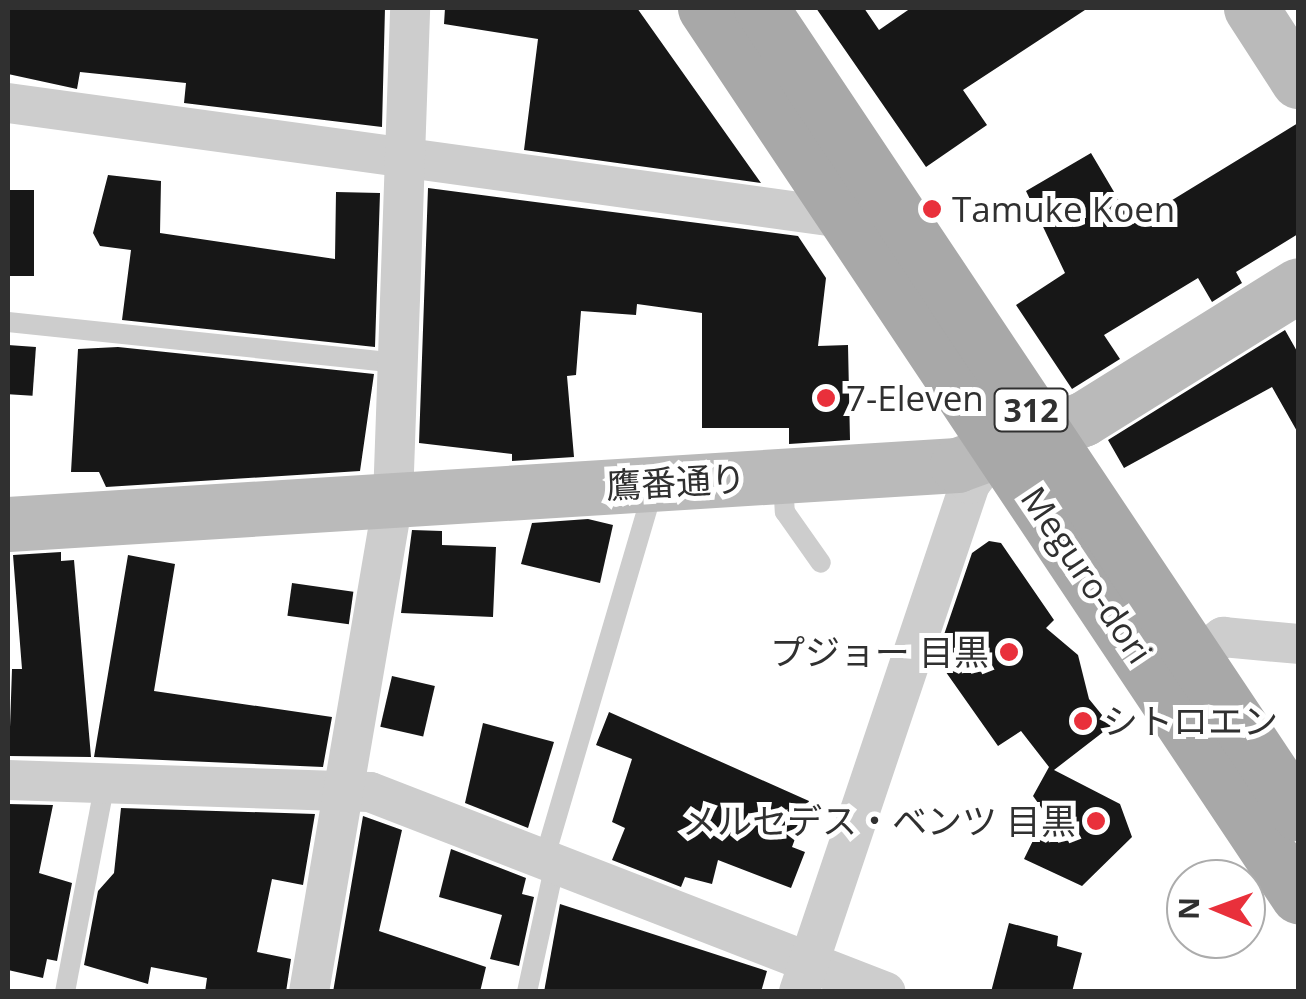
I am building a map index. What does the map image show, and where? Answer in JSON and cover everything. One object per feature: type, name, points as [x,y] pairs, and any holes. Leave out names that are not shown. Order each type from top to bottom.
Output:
[{"type":"main road","name":"Meguro-dori","points":[[705,8],[850,219],[1196,658],[1298,814]]},
{"type":"main road","name":"Meguro-dori","points":[[761,8],[1298,896]]},
{"type":"street","points":[[309,992],[393,500],[410,8]]},
{"type":"street","points":[[1251,8],[1298,81]]},
{"type":"street","points":[[8,103],[850,219]]},
{"type":"street","name":"鷹番通り","points":[[8,524],[957,464],[1023,440],[1298,285]]},
{"type":"street","points":[[804,976],[970,484],[1023,440]]},
{"type":"street","points":[[1196,658],[1223,637],[1298,644]]},
{"type":"street","points":[[8,780],[344,787],[550,862],[804,976],[886,992]]},
{"type":"lane","points":[[8,322],[398,364]]},
{"type":"lane","points":[[783,476],[785,512],[821,563]]},
{"type":"lane","points":[[527,992],[550,862],[653,484]]},
{"type":"lane","points":[[66,992],[105,783]]},
{"type":"building","points":[[8,8],[385,8],[382,127],[184,103],[186,83],[80,72],[77,89],[8,74]]},
{"type":"building","points":[[445,8],[637,8],[761,183],[524,150],[538,39],[444,24]]},
{"type":"building","points":[[816,8],[864,8],[879,30],[911,8],[1088,8],[963,90],[987,125],[926,167]]},
{"type":"building","points":[[1298,123],[1298,234],[1236,272],[1242,283],[1212,302],[1198,278],[1104,335],[1120,359],[1072,389],[1016,305],[1065,273],[1026,191],[1091,153],[1133,224]]},
{"type":"building","points":[[108,175],[161,181],[160,233],[335,259],[336,192],[380,193],[375,347],[122,320],[131,250],[100,246],[93,233]]},
{"type":"building","points":[[428,188],[798,236],[826,278],[818,346],[848,345],[850,440],[789,444],[789,428],[702,428],[702,313],[637,304],[636,315],[581,311],[576,375],[567,376],[574,457],[512,461],[512,454],[419,443]]},
{"type":"building","points":[[8,190],[34,190],[34,276],[8,276]]},
{"type":"building","points":[[1285,330],[1298,353],[1298,433],[1272,387],[1124,468],[1108,440]]},
{"type":"building","points":[[8,345],[36,347],[33,396],[8,394]]},
{"type":"building","points":[[118,347],[374,374],[360,471],[106,487],[99,472],[71,472],[78,349]]},
{"type":"building","points":[[588,519],[613,525],[600,583],[521,564],[532,523]]},
{"type":"building","points":[[412,530],[442,531],[442,545],[496,547],[493,617],[401,613]]},
{"type":"building","points":[[989,541],[1001,543],[1054,620],[1046,628],[1078,655],[1089,699],[1111,726],[1054,770],[1120,804],[1132,837],[1082,886],[1024,859],[1046,814],[1033,796],[1049,767],[1021,731],[998,746],[936,658],[972,553]]},
{"type":"building","points":[[61,552],[61,561],[74,560],[91,757],[9,756],[12,669],[22,669],[13,555]]},
{"type":"building","points":[[128,555],[175,564],[154,691],[332,717],[323,767],[94,757]]},
{"type":"building","points":[[292,583],[353,592],[349,624],[287,616]]},
{"type":"building","points":[[392,676],[435,686],[423,737],[380,727]]},
{"type":"building","points":[[609,712],[809,801],[792,847],[805,852],[791,888],[718,860],[712,884],[685,877],[681,887],[612,860],[625,828],[612,822],[632,759],[596,745]]},
{"type":"building","points":[[483,723],[554,742],[528,828],[465,803]]},
{"type":"building","points":[[8,804],[53,805],[39,873],[72,883],[57,961],[47,959],[43,978],[8,970]]},
{"type":"building","points":[[121,808],[315,814],[303,885],[272,879],[257,952],[291,959],[286,992],[205,992],[207,978],[151,967],[148,984],[84,965],[98,891],[114,873]]},
{"type":"building","points":[[363,816],[402,830],[379,931],[486,967],[480,992],[333,992]]},
{"type":"building","points":[[451,849],[526,878],[522,894],[534,897],[519,966],[490,959],[502,915],[439,897]]},
{"type":"building","points":[[560,904],[767,971],[761,992],[544,992]]},
{"type":"building","points":[[1009,923],[1058,936],[1057,946],[1082,953],[1072,992],[991,992]]},
{"type":"place","name":"Tamuke Koen","points":[[932,209]]},
{"type":"place","name":"7-Eleven","points":[[826,398]]},
{"type":"place","name":"プジョー 目黒","points":[[1009,652]]},
{"type":"place","name":"シトロエン","points":[[1083,721]]},
{"type":"place","name":"メルセデス・ベンツ 目黒","points":[[1096,821]]}]
